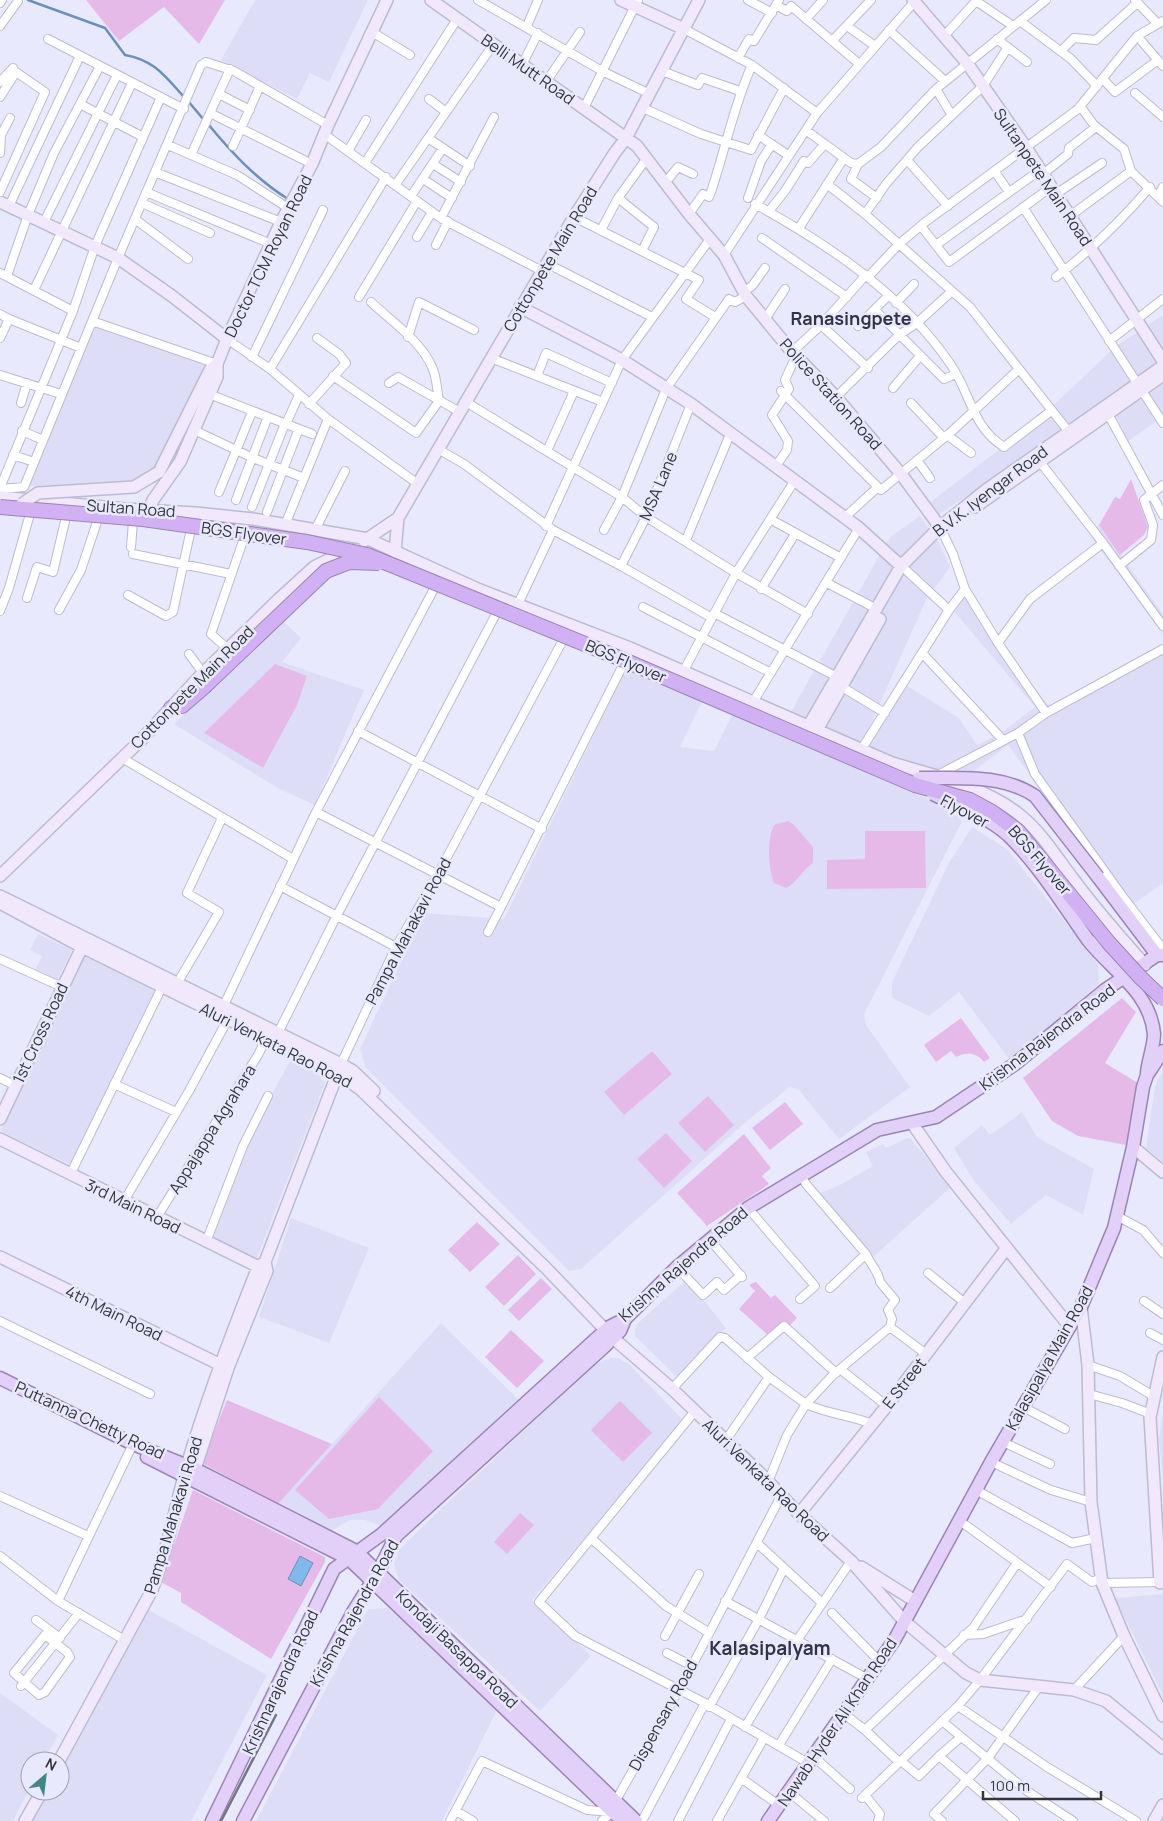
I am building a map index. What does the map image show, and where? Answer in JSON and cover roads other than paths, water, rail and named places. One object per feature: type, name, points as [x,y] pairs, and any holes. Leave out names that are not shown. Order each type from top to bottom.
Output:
[{"type":"highway","name":"BGS Flyover","points":[[0,502],[26,509],[212,519],[308,533],[369,546],[394,554],[478,591],[571,628],[917,781],[974,796],[995,806],[1024,829],[1113,938],[1147,976],[1163,990]]},
{"type":"highway","name":"BGS Flyover","points":[[0,509],[143,519],[346,548],[392,557],[917,781],[970,800],[992,812],[1018,831],[1109,943],[1163,999]]},
{"type":"highway","points":[[171,708],[182,706],[204,680],[326,571],[349,562],[392,557]]},
{"type":"main road","name":"Doctor TCM Royan Road","points":[[148,510],[175,471],[217,374],[217,364],[227,339],[281,222],[312,164],[387,0]]},
{"type":"main road","name":"Belli Mutt Road","points":[[431,0],[626,138]]},
{"type":"main road","points":[[621,0],[637,3],[684,29]]},
{"type":"main road","name":"Cottonpete Main Road","points":[[392,557],[398,518],[574,217],[626,138],[698,0]]},
{"type":"main road","name":"Sultanpete Main Road","points":[[914,0],[967,63],[1025,146],[1163,361]]},
{"type":"main road","name":"Police Station Road","points":[[626,138],[637,146],[689,214],[724,255],[745,294],[765,319],[794,354],[836,397],[900,474],[941,530]]},
{"type":"main road","points":[[5,204],[118,258],[172,296],[227,339]]},
{"type":"main road","points":[[520,307],[622,360],[691,404],[845,517],[904,568]]},
{"type":"main road","points":[[26,509],[38,492],[134,487],[160,472],[208,374],[217,364]]},
{"type":"main road","name":"B.V.K. Iyengar Road","points":[[941,530],[1040,462],[1139,388],[1163,366]]},
{"type":"main road","name":"B.V.K. Iyengar Road","points":[[1139,388],[1163,376]]},
{"type":"main road","name":"B.V.K. Iyengar Road","points":[[841,681],[877,609],[904,568],[941,530],[986,490],[1069,432],[1106,411]]},
{"type":"main road","name":"Sultan Road","points":[[0,497],[191,512],[368,539],[392,557],[630,648],[892,763],[936,776],[984,794],[1020,815],[1045,839],[1074,881],[1145,965]]},
{"type":"main road","points":[[0,509],[26,509],[66,517],[133,522],[244,535],[347,552],[393,567],[436,585],[926,795],[971,808],[1008,828],[1137,990],[1150,1016],[1154,1036],[1147,1075]]},
{"type":"main road","points":[[145,524],[148,510]]},
{"type":"main road","name":"Cottonpete Main Road","points":[[204,680],[228,649],[314,567],[347,552],[398,518]]},
{"type":"main road","points":[[314,567],[319,547],[317,530]]},
{"type":"main road","name":"B.V.K. Iyengar Road","points":[[804,744],[904,568]]},
{"type":"main road","name":"Cottonpete Main Road","points":[[0,876],[171,708]]},
{"type":"main road","points":[[917,781],[998,780],[1022,787],[1035,796],[1098,877],[1162,952]]},
{"type":"main road","name":"Flyover","points":[[917,781],[1006,834],[1025,855],[1088,940],[1128,977]]},
{"type":"main road","name":"Aluri Venkata Rao Road","points":[[0,896],[164,982],[266,1039],[339,1069],[352,1071],[569,1281],[613,1335]]},
{"type":"main road","name":"Aluri Venkata Rao Road","points":[[0,903],[82,947],[164,982],[178,982],[278,1033],[339,1069],[613,1335],[726,1440],[799,1514],[851,1561],[904,1621],[966,1673],[980,1680]]},
{"type":"main road","name":"1st Cross Road","points":[[0,1119],[82,947]]},
{"type":"main road","name":"Krishna Rajendra Road","points":[[243,1821],[396,1536],[613,1335],[625,1319],[677,1267],[748,1208],[877,1130],[936,1118],[1007,1070],[1105,990],[1128,977],[1162,952]]},
{"type":"main road","points":[[1128,977],[1163,1006]]},
{"type":"main road","name":"Kalasipalya Main Road","points":[[904,1621],[960,1521],[990,1462],[1081,1307],[1117,1216],[1147,1075],[1163,1051]]},
{"type":"main road","name":"Pampa Mahakavi Road","points":[[65,1751],[146,1604],[160,1569],[185,1468],[339,1069]]},
{"type":"main road","points":[[912,1123],[946,1172],[1070,1328]]},
{"type":"main road","name":"3rd Main Road","points":[[0,1139],[206,1242],[263,1266]]},
{"type":"main road","points":[[1133,1147],[1161,1168]]},
{"type":"main road","name":"E Street","points":[[799,1514],[887,1406],[1006,1249]]},
{"type":"main road","name":"4th Main Road","points":[[0,1257],[224,1366]]},
{"type":"main road","points":[[1081,1307],[1088,1365],[1091,1502],[1101,1580],[1124,1636],[1163,1716]]},
{"type":"main road","name":"Krishna Rajendra Road","points":[[352,1555],[382,1534],[613,1335]]},
{"type":"main road","points":[[1161,1582],[1151,1414],[1163,1357]]},
{"type":"main road","name":"Puttanna Chetty Road","points":[[0,1378],[133,1447]]},
{"type":"main road","name":"Puttanna Chetty Road","points":[[0,1385],[133,1447],[185,1468]]},
{"type":"main road","name":"Kondaji Basappa Road","points":[[185,1468],[352,1555],[375,1575],[614,1807],[636,1821]]},
{"type":"main road","name":"Krishnarajendra Road","points":[[212,1821],[334,1570],[352,1555]]},
{"type":"main road","points":[[851,1561],[915,1601]]},
{"type":"main road","name":"Nawab Hyder Ali Khan Road","points":[[768,1821],[880,1662],[904,1621]]},
{"type":"main road","points":[[980,1680],[1074,1690],[1106,1701],[1163,1748]]},
{"type":"main road","points":[[25,1821],[36,1801]]},
{"type":"main road","points":[[1154,1821],[1163,1805]]},
{"type":"main road","name":"Kondaji Basappa Road","points":[[614,1807],[622,1821]]},
{"type":"street","points":[[0,4],[2,0]]},
{"type":"street","points":[[478,0],[527,26],[604,72],[650,94]]},
{"type":"street","points":[[527,26],[538,0]]},
{"type":"street","points":[[751,0],[772,13]]},
{"type":"street","points":[[806,19],[823,0]]},
{"type":"street","points":[[832,41],[871,0]]},
{"type":"street","points":[[724,255],[755,204],[788,155],[807,131],[817,112],[914,0]]},
{"type":"street","points":[[877,198],[851,179],[858,164],[881,147],[945,81],[1046,0]]},
{"type":"street","points":[[0,26],[18,1]]},
{"type":"street","points":[[944,36],[976,1],[1013,26]]},
{"type":"street","points":[[776,466],[786,450],[788,441],[772,415],[783,393],[789,389],[785,383],[794,354],[898,245],[995,172],[1025,146],[1080,106],[1137,36],[1160,22],[1136,1],[1101,36],[1091,41],[1074,38],[1061,51]]},
{"type":"street","points":[[738,58],[749,39],[754,41],[777,2],[787,11],[791,6],[858,63]]},
{"type":"street","points":[[584,108],[604,72],[637,3]]},
{"type":"street","points":[[365,163],[457,19]]},
{"type":"street","points":[[1020,21],[1061,51],[1097,86]]},
{"type":"street","points":[[847,26],[875,46]]},
{"type":"street","points":[[684,29],[752,65],[817,112]]},
{"type":"street","points":[[888,30],[945,81]]},
{"type":"street","points":[[372,32],[410,56]]},
{"type":"street","points":[[546,82],[580,32]]},
{"type":"street","points":[[522,65],[538,33]]},
{"type":"street","points":[[1102,79],[1115,92],[1161,63],[1137,36]]},
{"type":"street","points":[[997,38],[1027,62]]},
{"type":"street","points":[[48,40],[161,98],[186,104]]},
{"type":"street","points":[[396,184],[493,44]]},
{"type":"street","points":[[865,214],[907,160],[951,114],[982,86],[1008,47]]},
{"type":"street","points":[[5,204],[80,56]]},
{"type":"street","points":[[161,98],[95,246],[73,311],[40,387],[0,489],[24,487],[146,192],[202,65],[206,62],[230,69],[260,86],[326,130],[348,151],[444,220],[652,317]]},
{"type":"street","points":[[689,214],[703,194],[709,196],[727,143],[740,92],[752,65]]},
{"type":"street","points":[[73,311],[4,275],[54,153],[100,66]]},
{"type":"street","points":[[0,82],[13,68]]},
{"type":"street","points":[[191,155],[230,69]]},
{"type":"street","points":[[662,71],[698,84],[702,78],[740,92]]},
{"type":"street","points":[[0,97],[16,72],[44,92],[0,192]]},
{"type":"street","points":[[44,222],[117,75]]},
{"type":"street","points":[[34,290],[132,83]]},
{"type":"street","points":[[233,146],[260,86]]},
{"type":"street","points":[[643,108],[701,134],[751,150],[784,88]]},
{"type":"street","points":[[936,89],[951,114]]},
{"type":"street","points":[[1135,93],[1163,117]]},
{"type":"street","points":[[218,94],[250,110]]},
{"type":"street","points":[[429,99],[446,112]]},
{"type":"street","points":[[80,104],[143,137]]},
{"type":"street","points":[[1080,106],[1096,126],[1124,149],[1131,171],[1150,187],[1160,199]]},
{"type":"street","points":[[436,245],[452,198],[494,117]]},
{"type":"street","points":[[0,153],[1,135],[10,118]]},
{"type":"street","points":[[207,119],[242,129],[312,164]]},
{"type":"street","points":[[348,151],[366,120]]},
{"type":"street","points":[[936,245],[1010,192],[1068,154],[1069,148],[1096,126]]},
{"type":"street","points":[[807,131],[844,158],[858,164]]},
{"type":"street","points":[[758,135],[788,155]]},
{"type":"street","points":[[428,138],[470,166]]},
{"type":"street","points":[[748,198],[761,161],[772,144]]},
{"type":"street","points":[[168,145],[237,175],[288,208]]},
{"type":"street","points":[[768,211],[804,161],[808,163],[824,145]]},
{"type":"street","points":[[359,297],[414,198],[422,179],[443,148]]},
{"type":"street","points":[[601,230],[618,198],[647,158]]},
{"type":"street","points":[[799,228],[844,158]]},
{"type":"street","points":[[907,160],[948,206]]},
{"type":"street","points":[[921,226],[949,262],[1023,207],[1102,163]]},
{"type":"street","points":[[433,164],[461,182]]},
{"type":"street","points":[[665,183],[678,167],[693,174]]},
{"type":"street","points":[[1070,216],[1131,171]]},
{"type":"street","points":[[155,172],[281,222]]},
{"type":"street","points":[[995,172],[1010,192]]},
{"type":"street","points":[[270,369],[386,177]]},
{"type":"street","points":[[422,179],[452,198]]},
{"type":"street","points":[[827,184],[865,214],[970,307],[1069,432]]},
{"type":"street","points":[[1056,277],[1125,217],[1150,187]]},
{"type":"street","points":[[1160,199],[1163,187]]},
{"type":"street","points":[[146,192],[271,244]]},
{"type":"street","points":[[618,198],[654,227],[642,250]]},
{"type":"street","points":[[142,203],[210,234]]},
{"type":"street","points":[[755,204],[799,228],[867,276],[917,323],[952,366],[972,412],[993,440],[1004,447],[1052,411]]},
{"type":"street","points":[[1023,207],[1163,423]]},
{"type":"street","points":[[252,358],[323,210]]},
{"type":"street","points":[[417,237],[432,212]]},
{"type":"street","points":[[574,217],[699,280],[686,299],[715,317]]},
{"type":"street","points":[[135,218],[188,259]]},
{"type":"street","points":[[762,238],[847,297]]},
{"type":"street","points":[[546,526],[622,360],[684,271],[710,239]]},
{"type":"street","points":[[604,530],[622,497],[666,389],[729,299],[735,302],[745,294],[766,268]]},
{"type":"street","points":[[896,303],[914,284]]},
{"type":"street","points":[[765,319],[785,289]]},
{"type":"street","points":[[836,397],[868,368],[899,335],[917,323],[951,292]]},
{"type":"street","points":[[858,326],[888,296]]},
{"type":"street","points":[[1109,341],[1136,318],[1163,299]]},
{"type":"street","points":[[333,376],[416,433],[439,401],[433,368],[408,337],[371,302]]},
{"type":"street","points":[[408,337],[419,302],[474,330]]},
{"type":"street","points":[[875,310],[944,379],[956,374]]},
{"type":"street","points":[[0,314],[81,348]]},
{"type":"street","points":[[0,338],[9,319]]},
{"type":"street","points":[[92,321],[217,364]]},
{"type":"street","points":[[821,325],[868,368]]},
{"type":"street","points":[[309,404],[346,363],[339,354],[317,338]]},
{"type":"street","points":[[227,339],[270,369],[309,404],[418,484]]},
{"type":"street","points":[[537,376],[546,353],[612,382]]},
{"type":"street","points":[[892,388],[920,356]]},
{"type":"street","points":[[491,358],[603,402]]},
{"type":"street","points":[[783,393],[881,490],[946,437],[1018,370]]},
{"type":"street","points":[[0,375],[61,394]]},
{"type":"street","points":[[389,383],[398,377],[439,401],[463,407],[547,451],[622,497],[646,517],[686,540],[761,589],[808,614]]},
{"type":"street","points":[[21,403],[27,383]]},
{"type":"street","points":[[547,451],[574,391]]},
{"type":"street","points":[[209,394],[312,434]]},
{"type":"street","points":[[252,506],[299,395]]},
{"type":"street","points":[[911,403],[946,437],[971,453]]},
{"type":"street","name":"MSA Lane","points":[[621,566],[646,517],[691,404]]},
{"type":"street","points":[[1106,411],[1163,515]]},
{"type":"street","points":[[219,492],[252,412]]},
{"type":"street","points":[[285,526],[328,418]]},
{"type":"street","points":[[236,500],[267,419]]},
{"type":"street","points":[[194,430],[269,465],[304,478]]},
{"type":"street","points":[[22,431],[43,440]]},
{"type":"street","points":[[267,512],[298,431]]},
{"type":"street","points":[[686,540],[731,432]]},
{"type":"street","points":[[438,449],[464,464],[546,526],[713,616],[786,650],[841,681],[885,713]]},
{"type":"street","points":[[13,455],[34,462]]},
{"type":"street","points":[[917,460],[930,478]]},
{"type":"street","points":[[1040,462],[1103,543],[1163,626]]},
{"type":"street","points":[[317,530],[345,471]]},
{"type":"street","points":[[683,672],[736,573],[795,480]]},
{"type":"street","points":[[1119,566],[1148,544],[1153,536],[1153,525],[1144,500],[1163,485]]},
{"type":"street","points":[[845,517],[878,487]]},
{"type":"street","points":[[0,611],[9,588],[26,509]]},
{"type":"street","points":[[27,598],[37,567],[53,572],[66,517]]},
{"type":"street","points":[[59,610],[80,570],[98,519]]},
{"type":"street","points":[[770,519],[841,558]]},
{"type":"street","points":[[133,522],[132,551],[231,574]]},
{"type":"street","points":[[753,702],[859,528]]},
{"type":"street","points":[[128,595],[166,616],[173,612],[191,529]]},
{"type":"street","points":[[518,604],[553,530]]},
{"type":"street","name":"Police Station Road","points":[[941,530],[953,554],[965,589],[998,643],[1046,713]]},
{"type":"street","points":[[761,589],[795,534]]},
{"type":"street","points":[[228,649],[211,634],[244,535]]},
{"type":"street","points":[[998,643],[1030,599],[1103,543]]},
{"type":"street","points":[[904,568],[949,610]]},
{"type":"street","points":[[827,583],[877,609]]},
{"type":"street","points":[[224,1005],[316,812],[436,585]]},
{"type":"street","points":[[0,586],[9,588]]},
{"type":"street","points":[[861,750],[949,610],[965,589]]},
{"type":"street","points":[[643,607],[771,674]]},
{"type":"street","points":[[278,1033],[336,916],[497,612]]},
{"type":"street","name":"Pampa Mahakavi Road","points":[[339,1069],[396,947],[438,874],[563,640]]},
{"type":"street","points":[[488,932],[542,829],[630,648]]},
{"type":"street","points":[[936,776],[1018,733],[1046,713],[1163,649]]},
{"type":"street","points":[[189,654],[204,680]]},
{"type":"street","points":[[923,654],[1002,740]]},
{"type":"street","points":[[358,731],[542,829]]},
{"type":"street","points":[[1018,733],[1035,774],[1162,952]]},
{"type":"street","points":[[122,758],[293,859]]},
{"type":"street","points":[[316,812],[376,841],[501,907]]},
{"type":"street","points":[[178,982],[218,912],[187,893],[222,818]]},
{"type":"street","points":[[280,886],[396,947]]},
{"type":"street","points":[[0,959],[62,987]]},
{"type":"street","points":[[70,1174],[164,982]]},
{"type":"street","points":[[124,1201],[228,1019]]},
{"type":"street","name":"Appajappa Agrahara","points":[[156,1217],[258,1055],[266,1039]]},
{"type":"street","points":[[0,1078],[16,1086]]},
{"type":"street","points":[[114,1084],[176,1112]]},
{"type":"street","points":[[206,1242],[243,1146],[268,1096]]},
{"type":"street","points":[[768,1482],[787,1435],[806,1404],[838,1371],[890,1327],[892,1319],[888,1310],[895,1300],[880,1282],[880,1275],[870,1264],[866,1254],[806,1184],[801,1175]]},
{"type":"street","points":[[748,1208],[815,1286],[800,1299]]},
{"type":"street","points":[[1117,1216],[1143,1230],[1163,1253]]},
{"type":"street","points":[[677,1267],[703,1295],[717,1282],[724,1290],[742,1276],[709,1239]]},
{"type":"street","points":[[830,1288],[866,1254]]},
{"type":"street","points":[[928,1273],[965,1303]]},
{"type":"street","points":[[1144,1301],[1163,1314]]},
{"type":"street","points":[[0,1321],[150,1394]]},
{"type":"street","points":[[747,1358],[784,1326],[838,1371],[887,1406]]},
{"type":"street","points":[[890,1327],[926,1354]]},
{"type":"street","points":[[1150,1333],[1163,1340]]},
{"type":"street","points":[[672,1389],[720,1337],[725,1338],[769,1377],[806,1404],[820,1410],[859,1418],[872,1424]]},
{"type":"street","points":[[1088,1365],[1120,1376],[1155,1397]]},
{"type":"street","points":[[726,1440],[769,1377]]},
{"type":"street","points":[[1089,1394],[1122,1403],[1151,1414]]},
{"type":"street","points":[[1023,1407],[1065,1429]]},
{"type":"street","points":[[695,1411],[539,1602],[575,1636],[707,1705],[764,1738],[810,1759],[850,1790]]},
{"type":"street","points":[[1002,1442],[1050,1464]]},
{"type":"street","points":[[58,1601],[133,1447]]},
{"type":"street","points":[[990,1462],[1051,1490],[1091,1502]]},
{"type":"street","points":[[976,1490],[1072,1543],[1096,1538]]},
{"type":"street","points":[[0,1496],[88,1536]]},
{"type":"street","name":"Dispensary Road","points":[[602,1821],[614,1807],[677,1689],[692,1666],[708,1632],[781,1496]]},
{"type":"street","points":[[960,1521],[1050,1587]]},
{"type":"street","points":[[592,1539],[666,1606],[708,1632]]},
{"type":"street","points":[[757,1543],[821,1602]]},
{"type":"street","points":[[0,1556],[58,1601],[126,1641]]},
{"type":"street","points":[[745,1727],[821,1602],[851,1561]]},
{"type":"street","points":[[865,1730],[973,1628],[1017,1563]]},
{"type":"street","points":[[878,1821],[880,1814],[863,1796],[958,1706],[980,1680],[1067,1564],[1092,1582],[1101,1580],[1161,1582]]},
{"type":"street","points":[[642,1821],[707,1705],[759,1619],[784,1568]]},
{"type":"street","points":[[665,1636],[699,1574]]},
{"type":"street","points":[[725,1601],[798,1639],[868,1679]]},
{"type":"street","points":[[22,1685],[78,1613]]},
{"type":"street","points":[[832,1613],[880,1662]]},
{"type":"street","points":[[964,1636],[984,1634],[1026,1619]]},
{"type":"street","points":[[36,1620],[58,1640],[70,1657],[45,1692],[39,1695],[22,1685],[14,1673],[42,1637],[45,1635],[58,1640]]},
{"type":"street","points":[[1074,1690],[1124,1636]]},
{"type":"street","points":[[667,1653],[692,1666]]},
{"type":"street","points":[[778,1745],[832,1658]]},
{"type":"street","points":[[938,1820],[934,1814],[988,1758],[1040,1685]]},
{"type":"street","points":[[958,1706],[1002,1737],[1136,1821]]},
{"type":"street","points":[[843,1714],[865,1730],[900,1762],[919,1776],[961,1737]]},
{"type":"street","points":[[678,1821],[730,1719]]},
{"type":"street","points":[[942,1721],[1027,1791],[1073,1821]]},
{"type":"street","points":[[717,1821],[764,1738]]},
{"type":"street","points":[[939,1756],[1015,1821]]},
{"type":"street","points":[[450,1821],[482,1761],[586,1810],[614,1807]]},
{"type":"street","points":[[741,1778],[780,1806]]},
{"type":"street","points":[[789,1792],[824,1821]]},
{"type":"street","points":[[456,1811],[473,1821]]},
{"type":"water","points":[[300,1556],[313,1563],[301,1586],[288,1579]]},
{"type":"waterway","points":[[28,0],[105,28],[125,55],[135,57],[151,65],[165,76],[184,97]]},
{"type":"waterway","points":[[188,101],[204,120]]},
{"type":"waterway","points":[[208,124],[245,165],[265,183],[288,199]]},
{"type":"railway","points":[[221,1821],[276,1715]]},
{"type":"district","name":"Ranasingpete","points":[[851,319]]},
{"type":"district","name":"Kalasipalyam","points":[[770,1648]]}]
